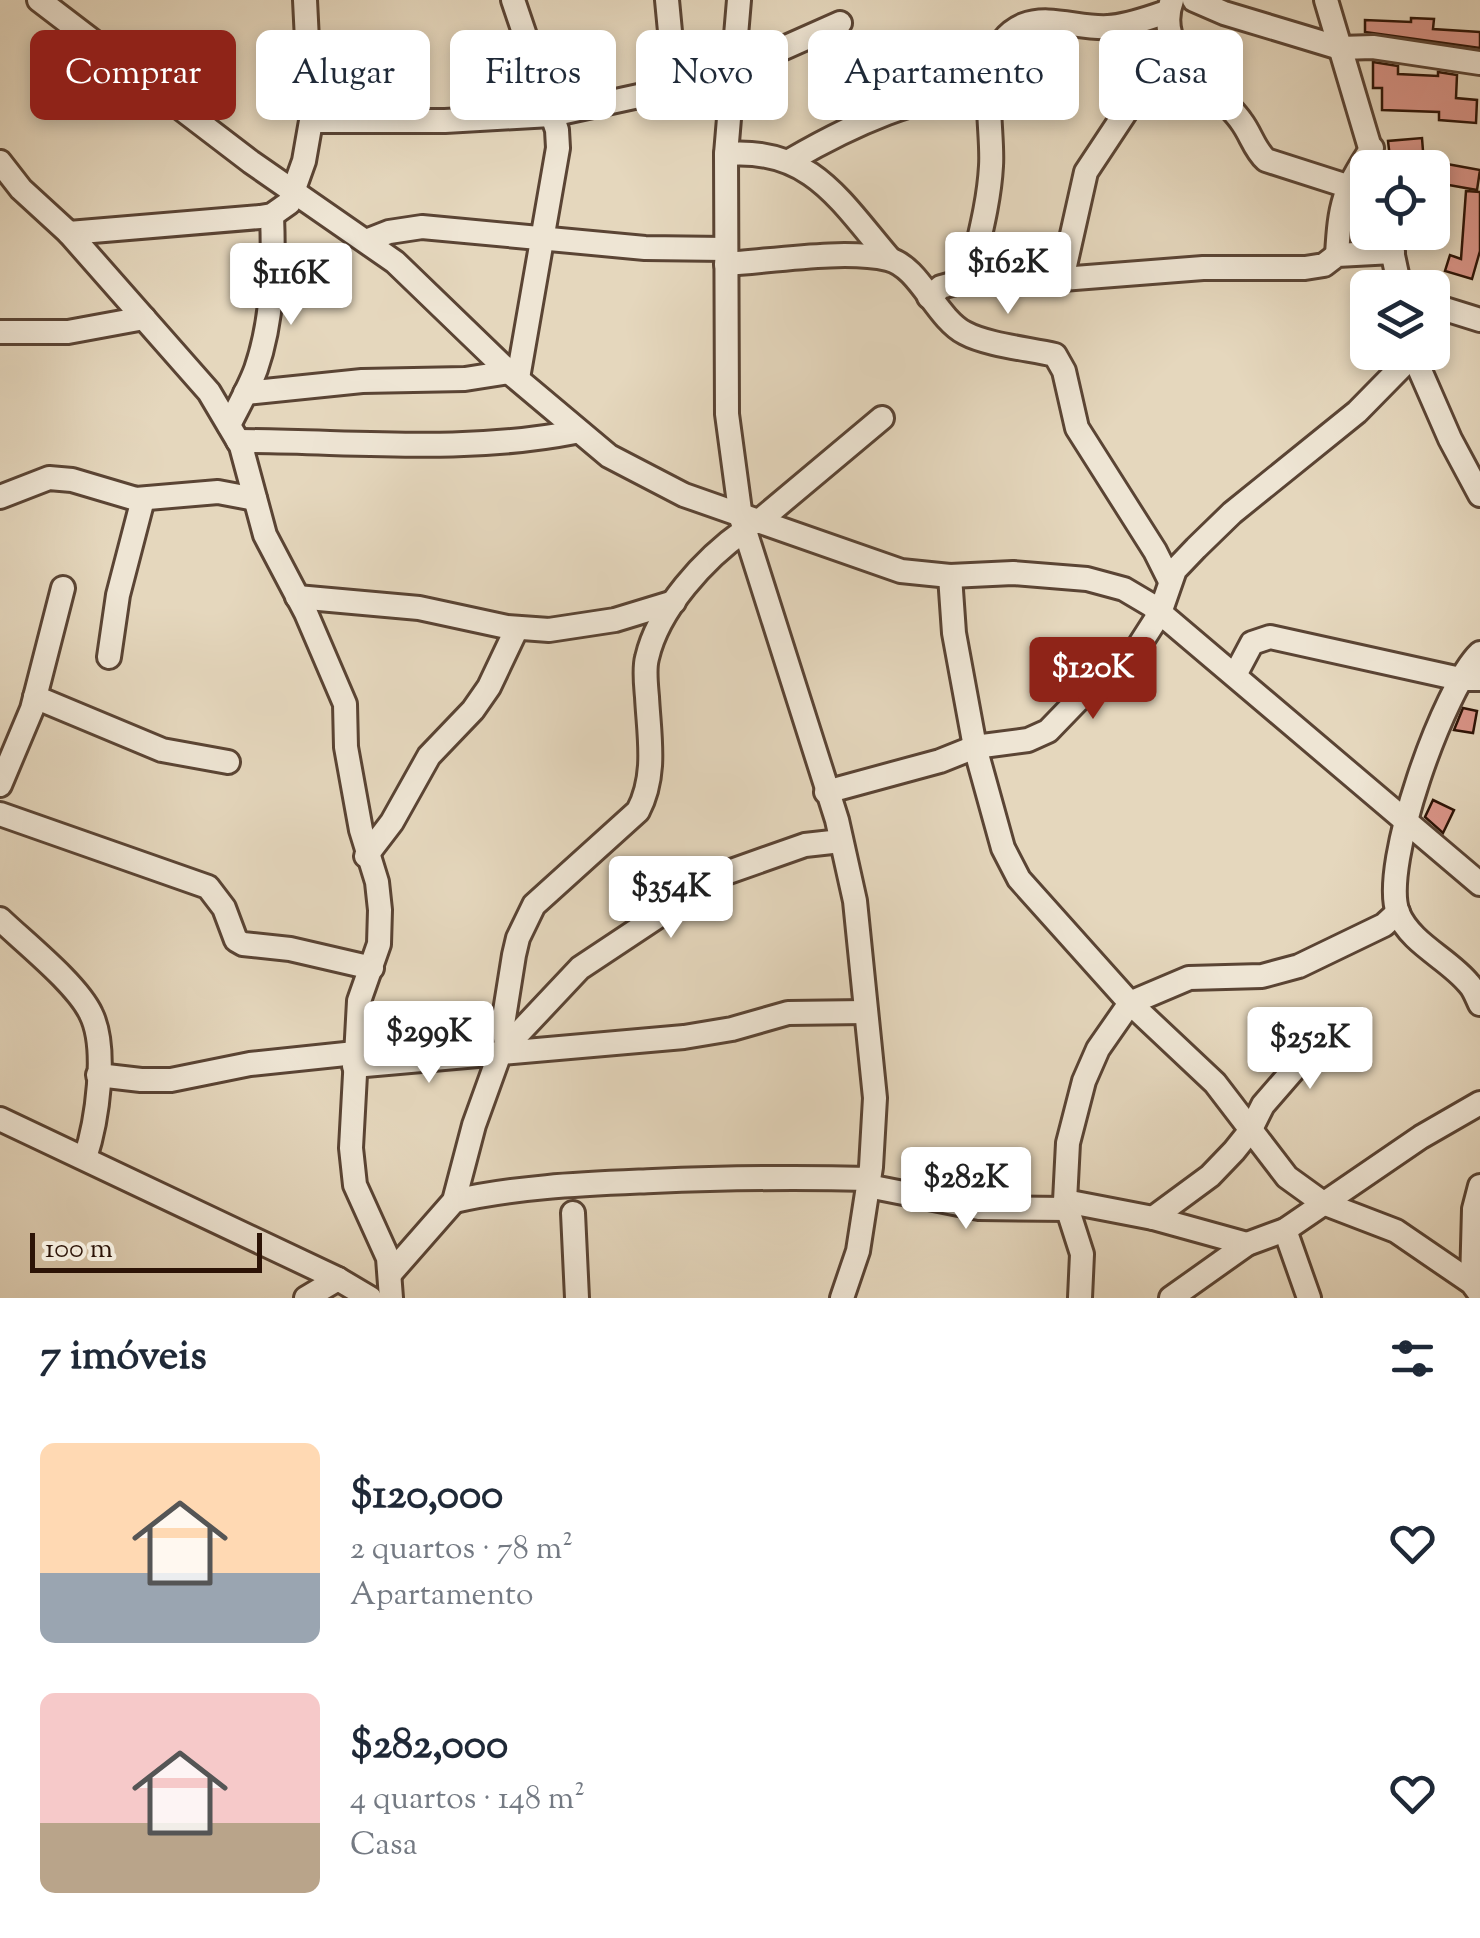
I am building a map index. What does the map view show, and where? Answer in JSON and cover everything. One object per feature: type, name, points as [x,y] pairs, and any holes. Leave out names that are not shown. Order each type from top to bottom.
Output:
[{"type":"street","points":[[38,0],[251,162],[395,262],[576,432],[608,456],[684,496],[748,523],[901,570],[950,576],[1014,573],[1087,579],[1124,590],[1160,613],[1480,884]]},
{"type":"street","points":[[69,233],[272,215],[289,203],[304,160],[310,121],[305,0]]},
{"type":"street","points":[[512,0],[522,30]]},
{"type":"street","points":[[666,0],[670,30]]},
{"type":"street","points":[[736,30],[739,0]]},
{"type":"street","points":[[1194,0],[1340,48],[1373,47],[1480,63]]},
{"type":"street","points":[[1326,0],[1372,150]]},
{"type":"street","points":[[1017,30],[1026,24],[1047,22],[1108,27],[1170,6]]},
{"type":"street","points":[[788,49],[840,23]]},
{"type":"street","points":[[310,121],[462,120]]},
{"type":"street","points":[[514,375],[544,238],[558,148],[552,120]]},
{"type":"street","points":[[729,120],[727,414],[748,523],[855,901],[875,1098],[869,1182],[858,1251],[842,1298]]},
{"type":"street","points":[[791,160],[824,140],[873,120]]},
{"type":"street","points":[[970,280],[992,165],[990,120]]},
{"type":"street","points":[[1062,279],[1086,172],[1120,120]]},
{"type":"street","points":[[1240,120],[1257,152],[1266,160],[1347,186]]},
{"type":"street","points":[[726,154],[751,152],[791,160],[831,189],[890,259],[911,275],[952,324],[967,335],[1055,354],[1060,359],[1076,428],[1170,581]]},
{"type":"street","points":[[0,162],[21,189],[69,233],[209,392],[234,433],[266,536],[331,665],[346,704],[346,747],[380,910],[378,944],[359,1001],[352,1148],[355,1185],[388,1258],[391,1298]]},
{"type":"street","points":[[1337,255],[1340,210],[1350,183]]},
{"type":"street","points":[[234,433],[256,368],[270,295],[274,257],[272,215]]},
{"type":"street","points":[[366,242],[389,232],[422,227],[726,257],[890,259]]},
{"type":"street","points":[[929,298],[941,287],[970,280],[1062,279],[1203,268],[1305,268],[1324,265],[1337,255],[1357,250]]},
{"type":"street","points":[[1450,311],[1480,320]]},
{"type":"street","points":[[0,332],[68,332],[144,318]]},
{"type":"street","points":[[826,792],[940,761],[974,747],[1028,740],[1048,731],[1076,701],[1135,652],[1160,613],[1175,570],[1232,513],[1357,412],[1397,370]]},
{"type":"street","points":[[1419,370],[1480,495]]},
{"type":"street","points":[[245,392],[362,381],[514,375]]},
{"type":"street","points":[[390,1274],[454,1201],[474,1124],[503,1049],[514,955],[534,905],[638,811],[648,793],[651,735],[646,660],[674,602],[748,523],[882,418]]},
{"type":"street","points":[[234,433],[450,446],[534,440],[576,432]]},
{"type":"street","points":[[0,497],[50,478],[143,499],[218,492],[255,499]]},
{"type":"street","points":[[109,657],[118,596],[143,499]]},
{"type":"street","points":[[950,576],[954,632],[974,747],[1003,848],[1018,879],[1130,1003],[1215,1083],[1287,1177],[1323,1203],[1396,1231],[1476,1288]]},
{"type":"street","points":[[0,785],[35,698],[63,588]]},
{"type":"street","points":[[298,597],[419,608],[517,628],[549,630],[615,620],[674,602]]},
{"type":"street","points":[[366,856],[392,822],[429,756],[464,720],[489,686],[517,628]]},
{"type":"street","points":[[1234,676],[1252,643],[1270,637],[1470,679]]},
{"type":"street","points":[[1470,679],[1468,664],[1480,653]]},
{"type":"street","points":[[1470,679],[1450,698],[1397,849],[1394,877],[1398,912],[1412,932],[1470,985],[1480,1004]]},
{"type":"street","points":[[35,698],[162,750],[228,762]]},
{"type":"street","points":[[0,814],[208,887],[224,908],[236,940],[243,944],[290,949],[372,968]]},
{"type":"street","points":[[503,1049],[580,968],[706,883],[805,845],[841,841]]},
{"type":"street","points":[[1080,1298],[1082,1254],[1067,1205],[1068,1144],[1075,1105],[1098,1049],[1130,1003],[1190,978],[1262,976],[1299,966],[1384,924],[1398,912]]},
{"type":"street","points":[[0,920],[63,979],[90,1012],[96,1030],[98,1075],[96,1125],[85,1158]]},
{"type":"street","points":[[98,1075],[172,1080],[250,1064],[684,1037],[732,1030],[788,1014],[866,1012]]},
{"type":"street","points":[[1153,1218],[1210,1176],[1329,1029]]},
{"type":"street","points":[[1171,1298],[1247,1244],[1285,1230],[1421,1137],[1480,1104]]},
{"type":"street","points":[[0,1119],[338,1279],[370,1298]]},
{"type":"street","points":[[454,1201],[502,1190],[779,1176],[869,1182],[979,1208],[1067,1205],[1153,1218],[1247,1244]]},
{"type":"street","points":[[1476,1288],[1474,1209],[1480,1186]]},
{"type":"street","points":[[573,1213],[576,1298]]},
{"type":"street","points":[[1285,1230],[1309,1298]]},
{"type":"street","points":[[306,1298],[338,1279]]},
{"type":"building","points":[[1411,18],[1434,19],[1433,29],[1480,32],[1480,48],[1365,32],[1365,20],[1411,22]]},
{"type":"building","points":[[1373,62],[1398,66],[1398,74],[1457,75],[1456,98],[1477,100],[1476,123],[1439,120],[1439,112],[1382,110],[1382,88],[1373,88]]},
{"type":"building","points":[[1422,138],[1423,150],[1389,150],[1388,141]]},
{"type":"building","points":[[1450,165],[1480,170],[1477,190],[1450,185]]},
{"type":"building","points":[[1466,191],[1480,192],[1480,251],[1472,279],[1445,270],[1450,255],[1461,259]]},
{"type":"building","points":[[1463,708],[1477,711],[1473,733],[1454,730]]},
{"type":"building","points":[[1433,800],[1454,810],[1443,833],[1425,817]]}]
